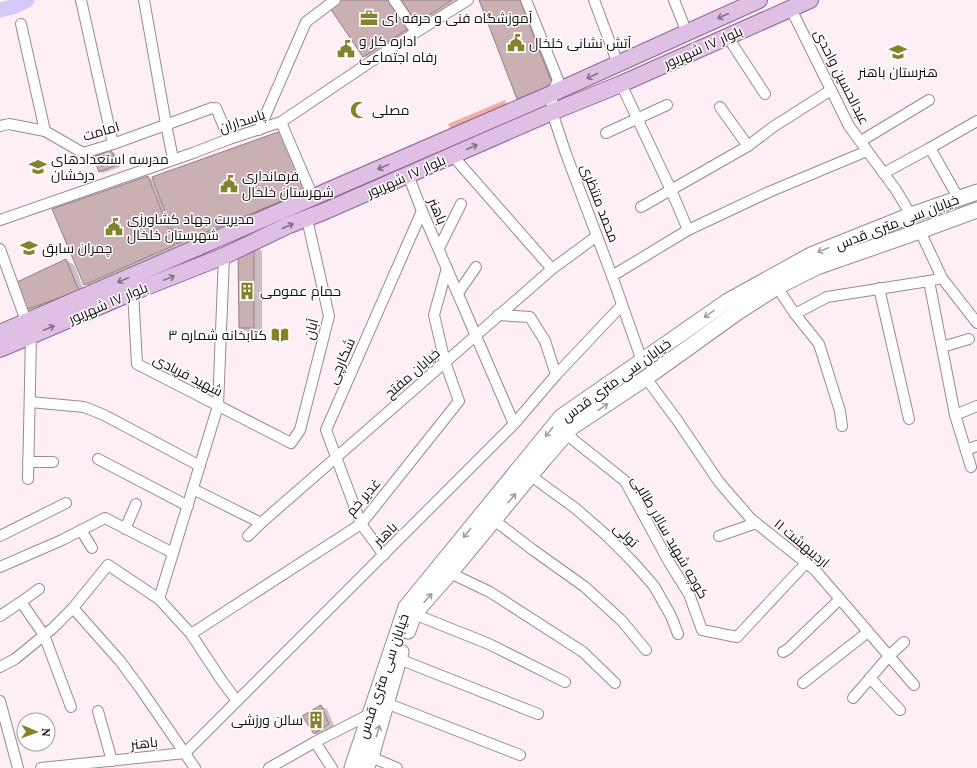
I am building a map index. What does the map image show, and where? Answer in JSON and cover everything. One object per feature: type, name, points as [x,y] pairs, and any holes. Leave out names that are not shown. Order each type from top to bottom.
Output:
[{"type":"main road","name":"بلوار ١٧ شهریور","points":[[0,349],[28,329],[315,196],[552,94],[759,0]]},
{"type":"main road","name":"بلوار ١٧ شهریور","points":[[0,333],[28,329],[133,292],[224,256],[289,225],[324,212],[452,155],[621,84],[810,0]]},
{"type":"main road","points":[[432,145],[406,161],[405,166],[411,169],[435,163]]},
{"type":"main road","name":"خیابان سی متری قدس","points":[[352,768],[406,607],[566,426],[642,360],[733,306],[811,255],[911,215],[977,192]]},
{"type":"main road","points":[[315,196],[323,195],[328,198],[329,205],[324,212]]},
{"type":"main road","name":"خیابان سی متری قدس","points":[[368,763],[414,614],[531,476],[566,426],[646,378],[733,306],[817,267],[977,210]]},
{"type":"street","points":[[81,0],[113,144]]},
{"type":"street","points":[[144,0],[173,159]]},
{"type":"street","points":[[258,130],[306,22],[334,0]]},
{"type":"street","points":[[394,0],[416,32]]},
{"type":"street","name":"پاسداران","points":[[0,220],[281,122],[394,46],[468,0]]},
{"type":"street","name":"محمد منتظری","points":[[526,0],[558,80],[552,94],[552,112],[642,360]]},
{"type":"street","points":[[594,0],[618,64]]},
{"type":"street","points":[[674,0],[686,33]]},
{"type":"street","name":"عبدالحسین واحدی","points":[[791,9],[849,126],[896,190],[911,215]]},
{"type":"street","points":[[21,24],[45,131]]},
{"type":"street","points":[[727,36],[765,94]]},
{"type":"street","points":[[621,84],[671,190],[688,230]]},
{"type":"street","points":[[640,207],[748,146],[772,127],[831,90]]},
{"type":"street","points":[[861,141],[929,100]]},
{"type":"street","points":[[606,133],[667,105]]},
{"type":"street","points":[[720,107],[748,146]]},
{"type":"street","name":"امامت","points":[[0,126],[9,124],[45,131],[83,153],[113,144],[214,108],[229,139]]},
{"type":"street","points":[[884,173],[977,120]]},
{"type":"street","points":[[281,122],[315,196]]},
{"type":"street","points":[[930,148],[959,199]]},
{"type":"street","points":[[612,276],[688,230],[769,192],[867,151]]},
{"type":"street","points":[[452,155],[552,268]]},
{"type":"street","name":"باهنر","points":[[41,768],[112,761],[131,763],[185,753],[514,424],[422,211],[408,175]]},
{"type":"street","points":[[438,248],[461,204]]},
{"type":"street","name":"شکارچی","points":[[384,555],[361,524],[326,430],[422,211]]},
{"type":"street","name":"آبان","points":[[291,443],[300,430],[329,316],[307,219]]},
{"type":"street","points":[[920,231],[942,278],[977,323]]},
{"type":"street","name":"خیابان مفتح","points":[[248,536],[260,523],[552,268],[598,236]]},
{"type":"street","points":[[0,249],[28,329],[30,402],[28,479]]},
{"type":"street","points":[[159,599],[218,406],[224,256]]},
{"type":"street","points":[[445,362],[434,315],[447,268]]},
{"type":"street","points":[[458,293],[476,268]]},
{"type":"street","points":[[796,314],[826,296],[942,278]]},
{"type":"street","points":[[929,281],[955,415],[971,467]]},
{"type":"street","points":[[776,287],[819,344],[840,411],[842,426]]},
{"type":"street","points":[[879,288],[908,419]]},
{"type":"street","name":"شهید فریادی","points":[[133,292],[137,364],[291,443]]},
{"type":"street","points":[[514,424],[556,375],[622,305]]},
{"type":"street","points":[[498,315],[530,317],[545,341],[556,375]]},
{"type":"street","points":[[942,347],[969,339]]},
{"type":"street","name":"غدیر خم","points":[[191,634],[361,524],[459,401],[445,362]]},
{"type":"street","name":"۱۱ اردیبهشت","points":[[646,378],[677,420],[719,482],[751,519],[815,570],[914,685]]},
{"type":"street","points":[[30,402],[84,407],[104,415],[200,466]]},
{"type":"street","points":[[955,415],[977,406]]},
{"type":"street","name":"کوچه شهید سالار طالبی","points":[[566,426],[625,482],[669,562],[689,594],[702,630],[737,637],[806,563]]},
{"type":"street","points":[[966,450],[977,446]]},
{"type":"street","points":[[98,459],[188,506]]},
{"type":"street","points":[[28,462],[53,462]]},
{"type":"street","name":"تولی","points":[[531,476],[575,508],[606,535],[633,562],[654,586],[671,616],[678,634]]},
{"type":"street","points":[[193,489],[260,523]]},
{"type":"street","points":[[0,536],[66,503]]},
{"type":"street","points":[[125,528],[136,504]]},
{"type":"street","points":[[1,563],[62,540],[105,518],[173,553]]},
{"type":"street","points":[[494,520],[533,550],[586,587],[622,620],[646,650]]},
{"type":"street","points":[[719,536],[756,523]]},
{"type":"street","points":[[81,530],[92,548]]},
{"type":"street","points":[[0,667],[16,659],[53,628],[73,608],[108,565],[159,599],[191,634],[222,681],[237,700]]},
{"type":"street","points":[[450,572],[490,592],[583,652],[615,683]]},
{"type":"street","points":[[0,616],[39,589]]},
{"type":"street","points":[[782,652],[788,649],[840,599]]},
{"type":"street","points":[[21,602],[44,636],[71,707]]},
{"type":"street","points":[[73,608],[120,661],[195,768]]},
{"type":"street","points":[[414,614],[488,644],[565,682]]},
{"type":"street","points":[[803,683],[868,632]]},
{"type":"street","points":[[853,698],[889,656],[904,642]]},
{"type":"street","points":[[399,659],[538,714]]},
{"type":"street","points":[[870,678],[900,710]]},
{"type":"street","points":[[0,700],[18,768]]},
{"type":"street","points":[[386,702],[520,755]]},
{"type":"street","points":[[98,711],[112,761]]},
{"type":"street","points":[[268,768],[370,714]]},
{"type":"street","points":[[315,742],[332,768]]},
{"type":"street","points":[[368,763],[397,768]]},
{"type":"shaded area","points":[[505,100],[507,106],[451,130],[448,124]]},
{"type":"building","name":"آموزشگاه فنی و حرفه ای","points":[[341,0],[388,0],[409,28],[363,57],[330,8]]},
{"type":"building","points":[[401,0],[452,0],[417,23]]},
{"type":"building","name":"آتش نشانی خلخال","points":[[479,0],[520,0],[553,86],[517,99]]},
{"type":"building","name":"فرمانداری شهرستان خلخال","points":[[281,131],[306,191],[177,244],[152,177]]},
{"type":"building","points":[[111,150],[117,165],[99,172],[93,157]]},
{"type":"building","name":"مدیریت جهاد کشاورزی شهرستان خلخال","points":[[148,176],[175,245],[84,285],[52,209]]},
{"type":"building","name":"حمام عمومی","points":[[254,246],[254,328],[239,328],[238,254]]},
{"type":"building","points":[[66,259],[79,291],[25,310],[15,283]]},
{"type":"building","name":"سالن ورزشی","points":[[321,705],[329,724],[314,734],[302,716]]},
{"type":"waterway","points":[[0,10],[13,7],[27,0]]},
{"type":"place","name":"آموزشگاه فنی و حرفه ای","points":[[369,18]]},
{"type":"place","name":"آتش نشانی خلخال","points":[[516,43]]},
{"type":"place","name":"اداره کار و رفاه اجتماعی","points":[[346,49]]},
{"type":"place","name":"هنرستان باهنر","points":[[898,52]]},
{"type":"place","name":"مصلی","points":[[359,110]]},
{"type":"place","name":"مدرسه استعدادهای درخشان","points":[[38,167]]},
{"type":"place","name":"فرمانداری شهرستان خلخال","points":[[229,184]]},
{"type":"place","name":"مدیریت جهاد کشاورزی شهرستان خلخال","points":[[114,227]]},
{"type":"place","name":"چمران سابق","points":[[29,248]]},
{"type":"place","name":"حمام عمومی","points":[[247,291]]},
{"type":"place","name":"کتابخانه شماره ۳","points":[[280,335]]},
{"type":"place","name":"سالن ورزشی","points":[[316,720]]}]
